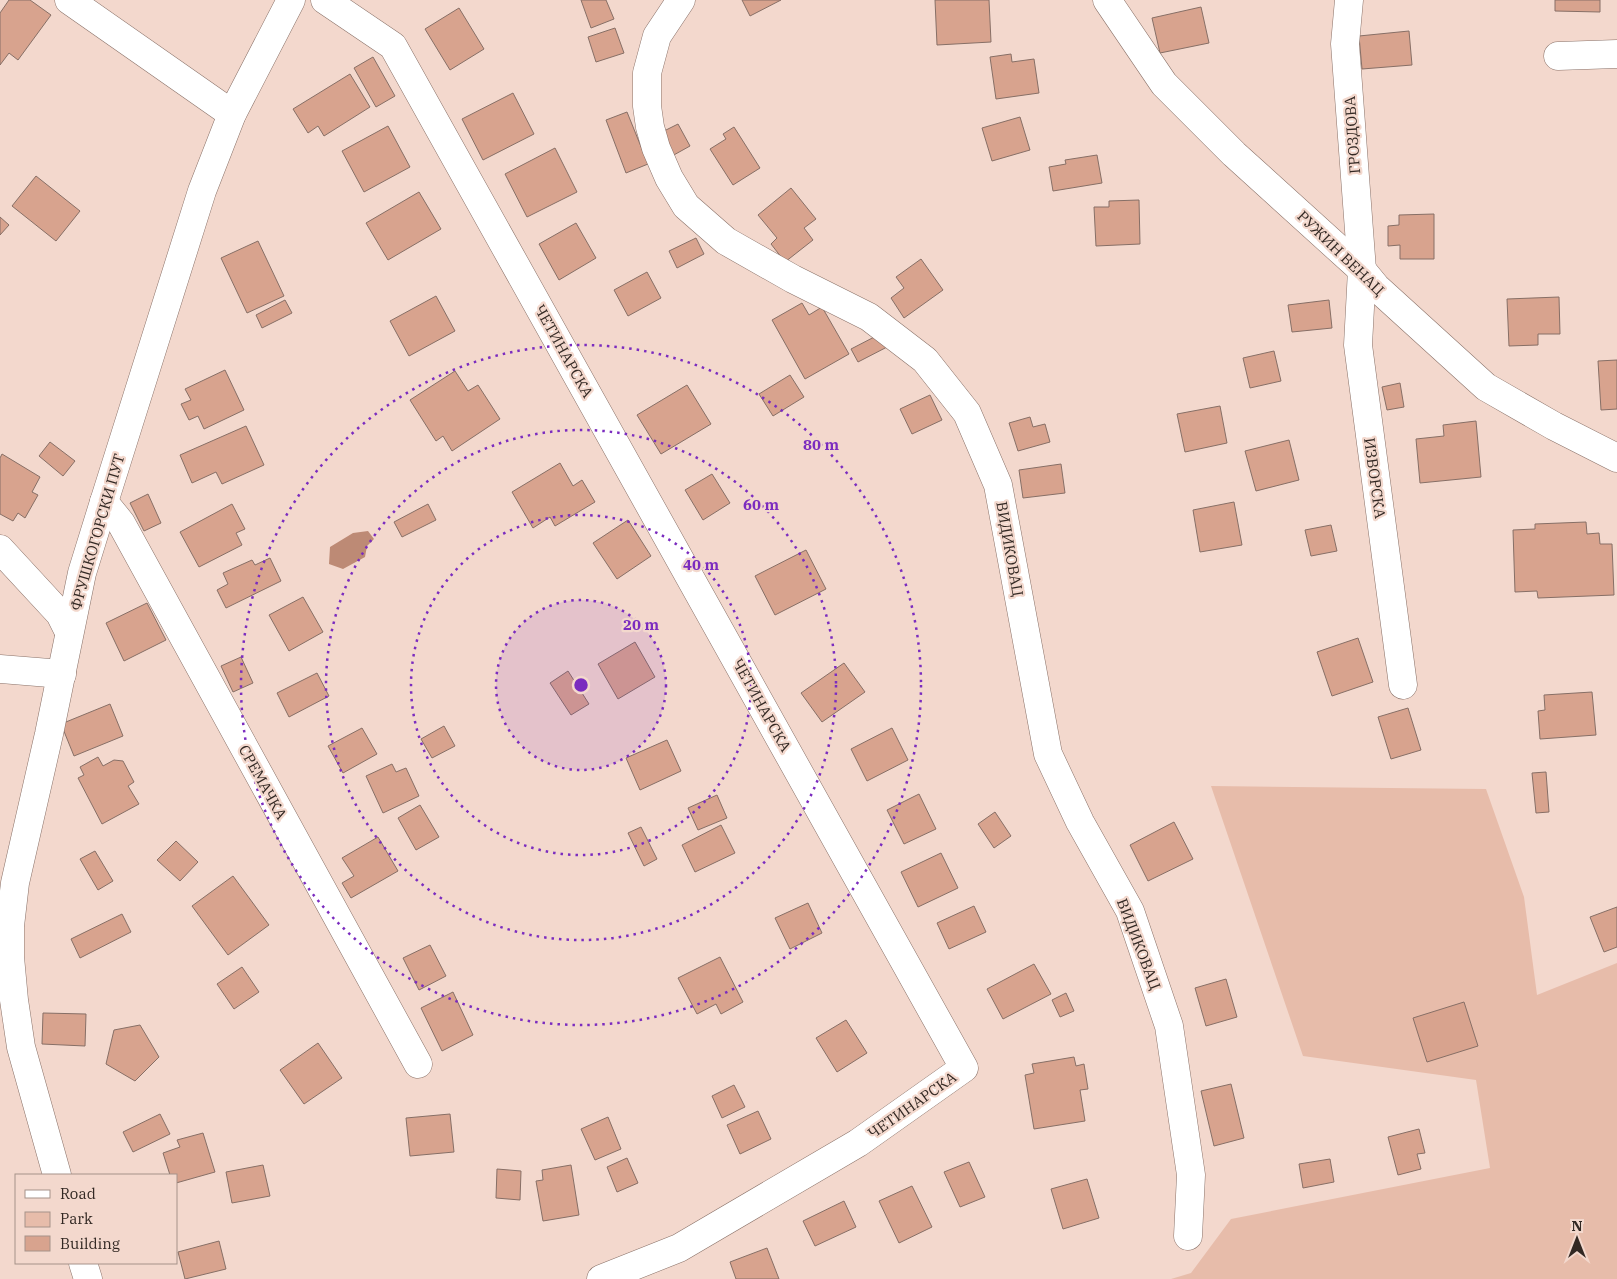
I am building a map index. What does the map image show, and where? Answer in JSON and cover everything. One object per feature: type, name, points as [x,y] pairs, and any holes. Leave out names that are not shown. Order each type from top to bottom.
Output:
[{"type":"street","points":[[69,0],[232,114]]},
{"type":"street","name":"ФРУШКОГОРСКИ ПУТ","points":[[57,1174],[21,1047],[5,956],[15,883],[62,674],[82,573],[104,502],[202,191],[232,114],[291,0]]},
{"type":"street","name":"ЧЕТИНАРСКА","points":[[325,0],[393,46],[964,1068],[858,1143],[678,1248],[601,1279]]},
{"type":"street","name":"ВИДИКОВАЦ","points":[[682,0],[657,36],[647,73],[647,106],[656,148],[669,178],[686,206],[726,241],[793,279],[869,317],[925,360],[967,413],[998,485],[1048,754],[1080,822],[1130,911],[1170,1026],[1191,1175],[1188,1236]]},
{"type":"street","name":"РУЖИН ВЕНАЦ","points":[[1107,0],[1164,84],[1234,154],[1362,270],[1376,287],[1486,387],[1554,426],[1617,458]]},
{"type":"street","name":"ГРОЗДОВА","points":[[1349,0],[1345,44],[1362,270]]},
{"type":"street","points":[[1558,56],[1617,54]]},
{"type":"street","name":"ИЗВОРСКА","points":[[1362,270],[1358,345],[1403,685]]},
{"type":"street","name":"СРЕМАЧКА","points":[[104,502],[121,523],[418,1064]]},
{"type":"street","points":[[0,549],[60,614],[69,632]]},
{"type":"street","points":[[0,669],[62,674]]},
{"type":"street","points":[[83,1264],[88,1279]]},
{"type":"green space","points":[[1211,786],[1486,789],[1524,897],[1537,995],[1617,963],[1617,1279],[1171,1279],[1191,1273],[1231,1219],[1490,1168],[1476,1080],[1303,1056]]},
{"type":"shaded area","points":[[368,531],[374,539],[367,546],[365,557],[343,569],[329,564],[330,547],[353,533]]},
{"type":"building","points":[[9,0],[30,0],[51,15],[18,60],[9,53],[0,65],[0,13]]},
{"type":"building","points":[[581,0],[606,0],[614,19],[591,28]]},
{"type":"building","points":[[742,0],[781,0],[750,16]]},
{"type":"building","points":[[935,0],[989,0],[991,42],[937,45]]},
{"type":"building","points":[[1555,0],[1600,0],[1600,12],[1555,11]]},
{"type":"building","points":[[1201,7],[1209,43],[1160,53],[1152,18]]},
{"type":"building","points":[[459,8],[484,49],[450,70],[425,29]]},
{"type":"building","points":[[615,28],[624,53],[596,62],[588,37]]},
{"type":"building","points":[[1409,31],[1412,65],[1362,69],[1359,36]]},
{"type":"building","points":[[1011,54],[1012,62],[1034,59],[1039,93],[996,99],[990,57]]},
{"type":"building","points":[[373,57],[395,96],[376,107],[354,68]]},
{"type":"building","points":[[350,74],[370,107],[324,136],[318,126],[308,133],[293,109]]},
{"type":"building","points":[[513,93],[534,134],[483,160],[462,119]]},
{"type":"building","points":[[627,112],[648,164],[626,173],[606,120]]},
{"type":"building","points":[[1020,117],[1030,150],[992,161],[982,128]]},
{"type":"building","points":[[678,124],[690,146],[672,156],[660,133]]},
{"type":"building","points":[[388,126],[410,167],[364,192],[342,151]]},
{"type":"building","points":[[734,127],[760,168],[733,185],[710,149],[726,139],[723,134]]},
{"type":"building","points":[[555,148],[577,192],[527,217],[505,174]]},
{"type":"building","points":[[1097,155],[1102,183],[1053,191],[1049,167],[1066,164],[1065,160]]},
{"type":"building","points":[[36,176],[80,211],[56,241],[12,206]]},
{"type":"building","points":[[791,188],[816,219],[804,228],[813,240],[785,262],[771,244],[777,238],[758,215]]},
{"type":"building","points":[[419,192],[441,229],[388,260],[366,223]]},
{"type":"building","points":[[1139,200],[1140,244],[1096,246],[1094,207],[1109,207],[1109,201]]},
{"type":"building","points":[[1434,214],[1434,259],[1400,259],[1400,245],[1388,246],[1388,226],[1399,225],[1399,215]]},
{"type":"building","points":[[0,217],[9,225],[0,235]]},
{"type":"building","points":[[576,223],[596,258],[559,280],[539,244]]},
{"type":"building","points":[[696,238],[704,254],[677,268],[669,251]]},
{"type":"building","points":[[258,241],[284,296],[247,313],[221,258]]},
{"type":"building","points":[[921,259],[943,290],[904,318],[891,298],[904,288],[896,277]]},
{"type":"building","points":[[647,272],[661,298],[628,316],[614,290]]},
{"type":"building","points":[[436,296],[455,331],[409,356],[390,321]]},
{"type":"building","points":[[1559,297],[1560,334],[1538,334],[1538,345],[1509,346],[1507,299]]},
{"type":"building","points":[[285,300],[292,313],[262,328],[256,315]]},
{"type":"building","points":[[1329,300],[1332,328],[1292,332],[1288,305]]},
{"type":"building","points":[[802,303],[809,315],[822,307],[849,354],[805,379],[772,320]]},
{"type":"building","points":[[882,333],[889,346],[858,362],[851,349]]},
{"type":"building","points":[[1274,351],[1281,381],[1250,388],[1243,358]]},
{"type":"building","points":[[1617,360],[1617,409],[1601,410],[1598,361]]},
{"type":"building","points":[[225,370],[244,410],[204,429],[198,416],[189,420],[181,404],[191,400],[185,389]]},
{"type":"building","points":[[455,371],[468,391],[478,385],[500,419],[452,451],[443,436],[436,441],[410,400]]},
{"type":"building","points":[[790,375],[804,397],[773,416],[759,394]]},
{"type":"building","points":[[1400,383],[1404,407],[1387,410],[1382,387]]},
{"type":"building","points":[[687,385],[711,424],[661,454],[637,415]]},
{"type":"building","points":[[930,395],[942,420],[912,434],[900,409]]},
{"type":"building","points":[[1220,406],[1227,443],[1185,452],[1177,414]]},
{"type":"building","points":[[1030,417],[1033,427],[1045,424],[1050,442],[1018,451],[1009,423]]},
{"type":"building","points":[[1476,421],[1481,477],[1420,483],[1416,439],[1444,436],[1443,425]]},
{"type":"building","points":[[246,426],[264,465],[222,484],[216,472],[192,483],[180,455]]},
{"type":"building","points":[[1289,440],[1299,480],[1256,491],[1245,451]]},
{"type":"building","points":[[50,442],[75,461],[63,476],[39,456]]},
{"type":"building","points":[[2,454],[40,477],[32,492],[38,495],[25,518],[18,513],[13,521],[0,514],[0,458]]},
{"type":"building","points":[[560,463],[573,486],[582,480],[595,502],[555,526],[550,517],[533,528],[512,492]]},
{"type":"building","points":[[1061,464],[1065,493],[1023,498],[1019,470]]},
{"type":"building","points":[[712,474],[730,503],[703,520],[685,490]]},
{"type":"building","points":[[148,494],[161,523],[144,531],[130,503]]},
{"type":"building","points":[[1234,502],[1242,545],[1200,552],[1193,510]]},
{"type":"building","points":[[232,504],[245,529],[236,533],[242,545],[199,567],[180,532]]},
{"type":"building","points":[[428,504],[436,520],[402,537],[394,522]]},
{"type":"building","points":[[628,520],[651,556],[617,579],[593,543]]},
{"type":"building","points":[[1586,522],[1587,534],[1599,533],[1600,544],[1612,544],[1614,595],[1538,598],[1537,591],[1515,592],[1513,530],[1535,529],[1535,524]]},
{"type":"building","points":[[1331,525],[1337,551],[1311,556],[1305,530]]},
{"type":"building","points":[[806,550],[826,589],[775,615],[755,576]]},
{"type":"building","points":[[270,558],[281,581],[226,608],[217,590],[228,584],[223,573],[252,560],[255,565]]},
{"type":"building","points":[[303,597],[323,632],[289,651],[269,615]]},
{"type":"building","points":[[147,603],[166,640],[124,661],[106,623]]},
{"type":"building","points":[[1358,638],[1373,682],[1332,696],[1317,652]]},
{"type":"building","points":[[635,642],[655,677],[618,699],[598,664]]},
{"type":"building","points":[[241,657],[253,683],[233,692],[221,666]]},
{"type":"building","points":[[844,663],[865,692],[822,722],[801,693]]},
{"type":"building","points":[[568,671],[589,704],[571,715],[550,683]]},
{"type":"building","points":[[317,673],[329,696],[289,717],[277,693]]},
{"type":"building","points":[[1592,692],[1596,735],[1540,739],[1538,711],[1545,710],[1544,695]]},
{"type":"building","points":[[110,704],[123,736],[74,756],[61,724]]},
{"type":"building","points":[[1408,708],[1421,750],[1391,759],[1378,717]]},
{"type":"building","points":[[444,726],[455,746],[432,758],[421,739]]},
{"type":"building","points":[[362,728],[377,754],[343,773],[328,746]]},
{"type":"building","points":[[892,728],[908,760],[867,781],[851,749]]},
{"type":"building","points":[[667,740],[681,771],[640,790],[626,758]]},
{"type":"building","points":[[98,757],[103,766],[114,760],[123,761],[134,782],[128,786],[139,804],[102,824],[78,778],[84,775],[80,767]]},
{"type":"building","points":[[392,764],[396,772],[406,768],[419,796],[383,813],[366,776]]},
{"type":"building","points":[[1546,772],[1549,812],[1536,813],[1532,773]]},
{"type":"building","points":[[919,794],[936,829],[904,844],[887,810]]},
{"type":"building","points":[[717,795],[727,818],[698,830],[688,808]]},
{"type":"building","points":[[420,805],[439,837],[416,850],[398,818]]},
{"type":"building","points":[[995,812],[1011,836],[994,848],[978,824]]},
{"type":"building","points":[[1174,822],[1193,859],[1148,881],[1130,845]]},
{"type":"building","points":[[721,825],[735,853],[695,872],[682,845]]},
{"type":"building","points":[[641,827],[657,859],[644,866],[628,833]]},
{"type":"building","points":[[378,837],[398,871],[351,898],[342,883],[354,876],[342,858]]},
{"type":"building","points":[[176,841],[198,862],[180,881],[157,860]]},
{"type":"building","points":[[95,851],[113,881],[98,890],[80,859]]},
{"type":"building","points":[[941,853],[958,888],[918,907],[901,872]]},
{"type":"building","points":[[233,876],[269,925],[228,955],[192,906]]},
{"type":"building","points":[[808,903],[822,933],[790,949],[775,918]]},
{"type":"building","points":[[974,906],[986,932],[949,949],[937,923]]},
{"type":"building","points":[[1617,907],[1617,947],[1604,952],[1590,917]]},
{"type":"building","points":[[122,914],[131,932],[80,958],[71,939]]},
{"type":"building","points":[[430,945],[446,976],[419,990],[403,958]]},
{"type":"building","points":[[720,957],[743,1002],[721,1014],[716,1004],[697,1014],[678,978]]},
{"type":"building","points":[[1034,964],[1051,994],[1003,1019],[987,989]]},
{"type":"building","points":[[242,967],[259,992],[234,1009],[217,984]]},
{"type":"building","points":[[1226,979],[1237,1017],[1206,1026],[1195,988]]},
{"type":"building","points":[[453,992],[473,1035],[442,1051],[421,1008]]},
{"type":"building","points":[[1066,993],[1074,1011],[1060,1017],[1052,1000]]},
{"type":"building","points":[[1464,1002],[1478,1046],[1427,1062],[1413,1018]]},
{"type":"building","points":[[43,1013],[86,1014],[85,1046],[42,1044]]},
{"type":"building","points":[[846,1020],[867,1053],[837,1072],[816,1038]]},
{"type":"building","points":[[140,1025],[159,1057],[135,1081],[106,1064],[114,1030]]},
{"type":"building","points":[[318,1043],[342,1078],[304,1104],[280,1070]]},
{"type":"building","points":[[1074,1057],[1076,1066],[1084,1064],[1088,1089],[1080,1090],[1085,1121],[1034,1129],[1025,1075],[1034,1073],[1032,1064]]},
{"type":"building","points":[[1231,1084],[1244,1138],[1214,1146],[1201,1091]]},
{"type":"building","points":[[734,1085],[745,1107],[722,1118],[712,1096]]},
{"type":"building","points":[[758,1111],[771,1139],[740,1154],[727,1125]]},
{"type":"building","points":[[160,1114],[170,1134],[133,1152],[123,1132]]},
{"type":"building","points":[[450,1114],[454,1152],[410,1156],[406,1118]]},
{"type":"building","points":[[608,1117],[621,1149],[595,1160],[581,1129]]},
{"type":"building","points":[[1419,1129],[1425,1153],[1417,1154],[1421,1169],[1398,1175],[1388,1137]]},
{"type":"building","points":[[203,1133],[215,1172],[178,1182],[178,1174],[170,1174],[163,1153],[180,1147],[177,1140]]},
{"type":"building","points":[[627,1158],[638,1183],[617,1192],[607,1167]]},
{"type":"building","points":[[1330,1159],[1334,1182],[1303,1188],[1299,1164]]},
{"type":"building","points":[[969,1162],[985,1197],[960,1207],[944,1172]]},
{"type":"building","points":[[263,1165],[270,1196],[232,1203],[226,1172]]},
{"type":"building","points":[[571,1165],[579,1215],[543,1221],[536,1181],[543,1180],[542,1170]]},
{"type":"building","points":[[497,1169],[521,1171],[520,1200],[496,1198]]},
{"type":"building","points":[[1087,1179],[1099,1218],[1063,1229],[1051,1189]]},
{"type":"building","points":[[912,1186],[932,1227],[899,1243],[879,1201]]},
{"type":"building","points":[[844,1201],[856,1227],[815,1246],[803,1221]]},
{"type":"building","points":[[219,1241],[226,1269],[185,1279],[178,1252]]},
{"type":"building","points":[[767,1248],[779,1279],[736,1279],[730,1262]]}]
